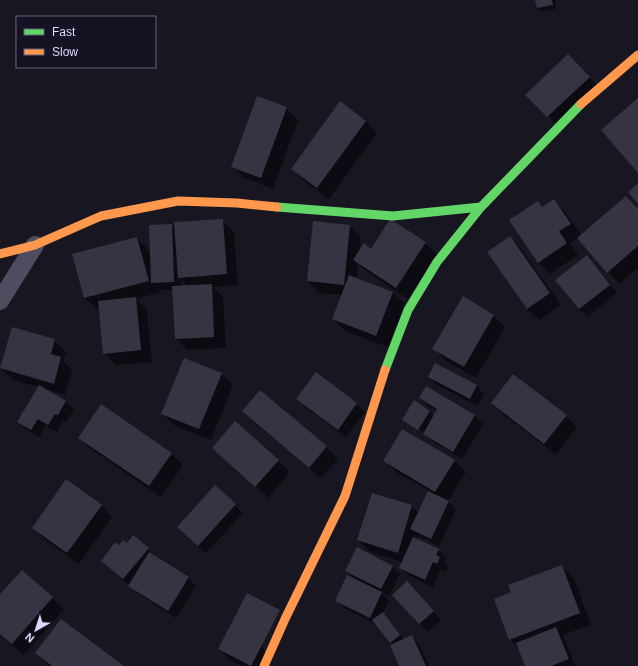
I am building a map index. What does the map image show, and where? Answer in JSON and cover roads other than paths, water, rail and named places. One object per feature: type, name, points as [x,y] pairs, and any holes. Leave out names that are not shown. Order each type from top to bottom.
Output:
[{"type":"street","points":[[264,666],[285,619],[345,496],[385,369],[408,310],[437,262],[481,207],[576,108],[638,55]]},
{"type":"street","points":[[0,254],[35,245],[101,216],[178,202],[237,203],[318,211],[393,216],[481,207]]},
{"type":"street","points":[[0,301],[35,245]]}]
